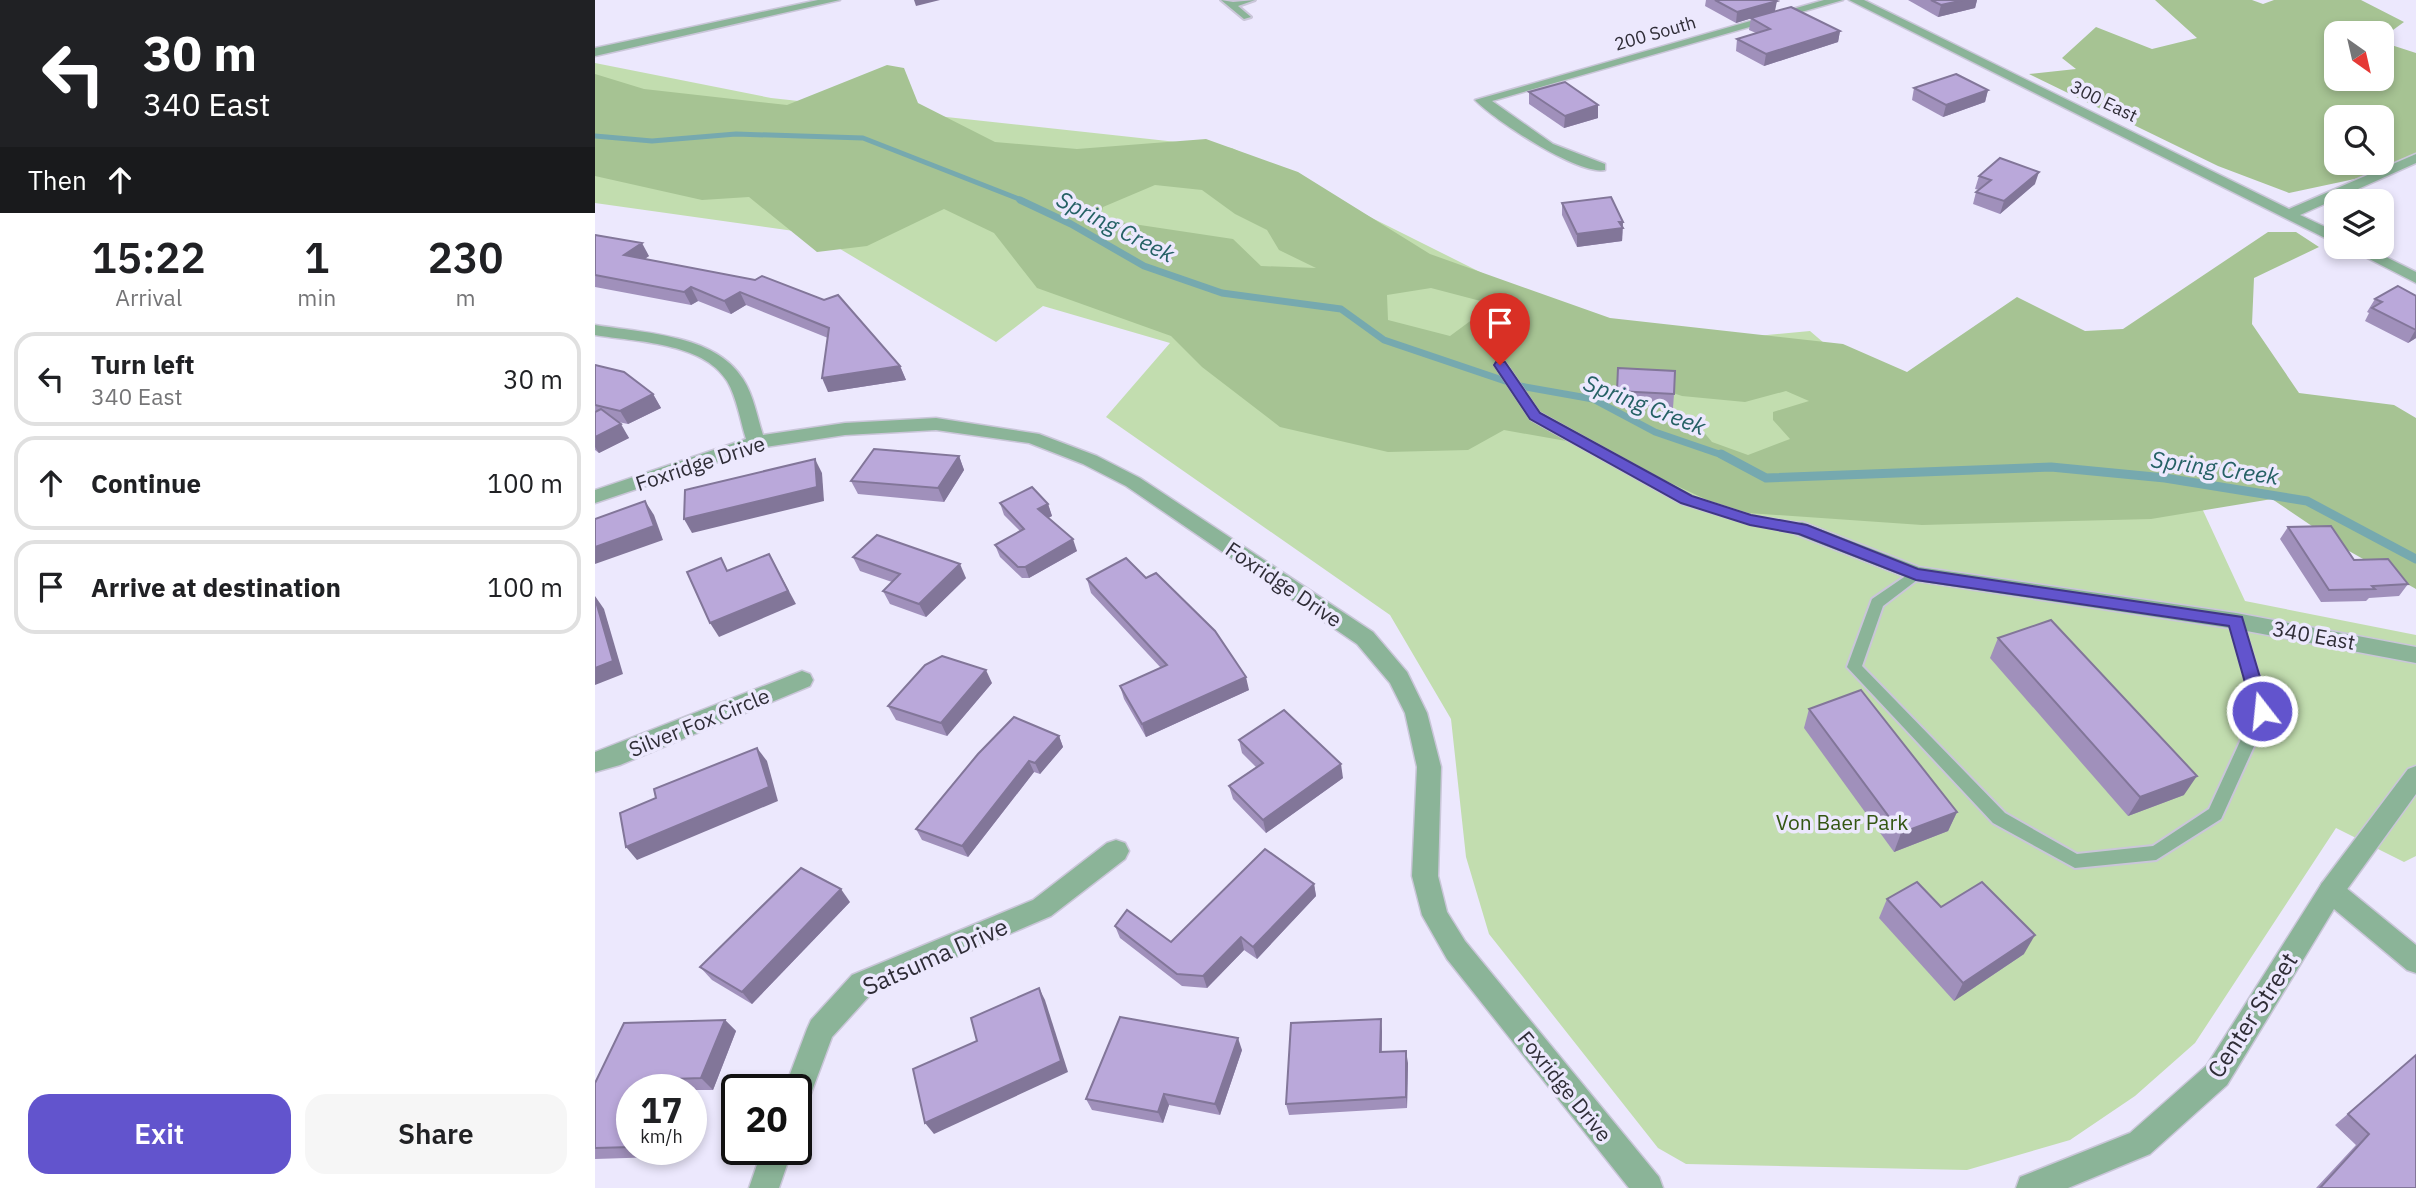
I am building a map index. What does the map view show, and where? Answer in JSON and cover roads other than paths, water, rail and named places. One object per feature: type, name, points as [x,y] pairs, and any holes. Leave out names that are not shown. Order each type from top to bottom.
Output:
[{"type":"street","points":[[595,52],[834,0]]},
{"type":"street","name":"200 South","points":[[1601,167],[1548,147],[1482,100],[1836,0]]},
{"type":"street","name":"300 East","points":[[1855,0],[2324,232]]},
{"type":"street","points":[[2289,214],[2416,158]]},
{"type":"street","points":[[2378,259],[2416,278]]},
{"type":"street","points":[[595,330],[684,346],[716,360],[735,378],[756,442]]},
{"type":"street","name":"Foxridge Drive","points":[[595,497],[756,442],[845,429],[936,424],[1032,438],[1090,460],[1133,482],[1365,638],[1399,678],[1416,713],[1429,767],[1425,876],[1435,915],[1456,950],[1648,1188]]},
{"type":"street","name":"340 East","points":[[1802,529],[1916,574],[2236,621],[2416,655]]},
{"type":"street","name":"Silver Fox Circle","points":[[595,762],[613,758],[802,680]]},
{"type":"street","name":"Center Street","points":[[2031,1188],[2140,1144],[2217,1075],[2331,891],[2416,776]]},
{"type":"street","name":"Satsuma Drive","points":[[804,1074],[821,1029],[862,984],[1042,908],[1116,850]]},
{"type":"street","points":[[2331,891],[2416,961]]},
{"type":"street","points":[[764,1188],[772,1165]]},
{"type":"lane","points":[[1228,2],[1251,0]]},
{"type":"lane","points":[[1228,2],[1247,17]]},
{"type":"lane","points":[[1500,365],[1535,416],[1686,500],[1750,520],[1802,529]]},
{"type":"lane","points":[[1916,574],[1877,603],[1854,667],[1999,818],[2075,861],[2156,853],[2215,814],[2262,711],[2236,621]]},
{"type":"waterway","name":"Spring Creek","points":[[595,136],[652,141],[736,134],[863,138],[1024,201]]},
{"type":"waterway","name":"Spring Creek","points":[[1020,200],[1071,224],[1144,266],[1222,293],[1341,309],[1384,340],[1520,386],[1593,399],[1655,432],[1724,456]]},
{"type":"waterway","name":"Spring Creek","points":[[1724,456],[1766,478],[2051,467],[2165,478],[2307,501],[2416,559]]},
{"type":"park label","name":"Von Baer Park","points":[[1842,822]]}]
